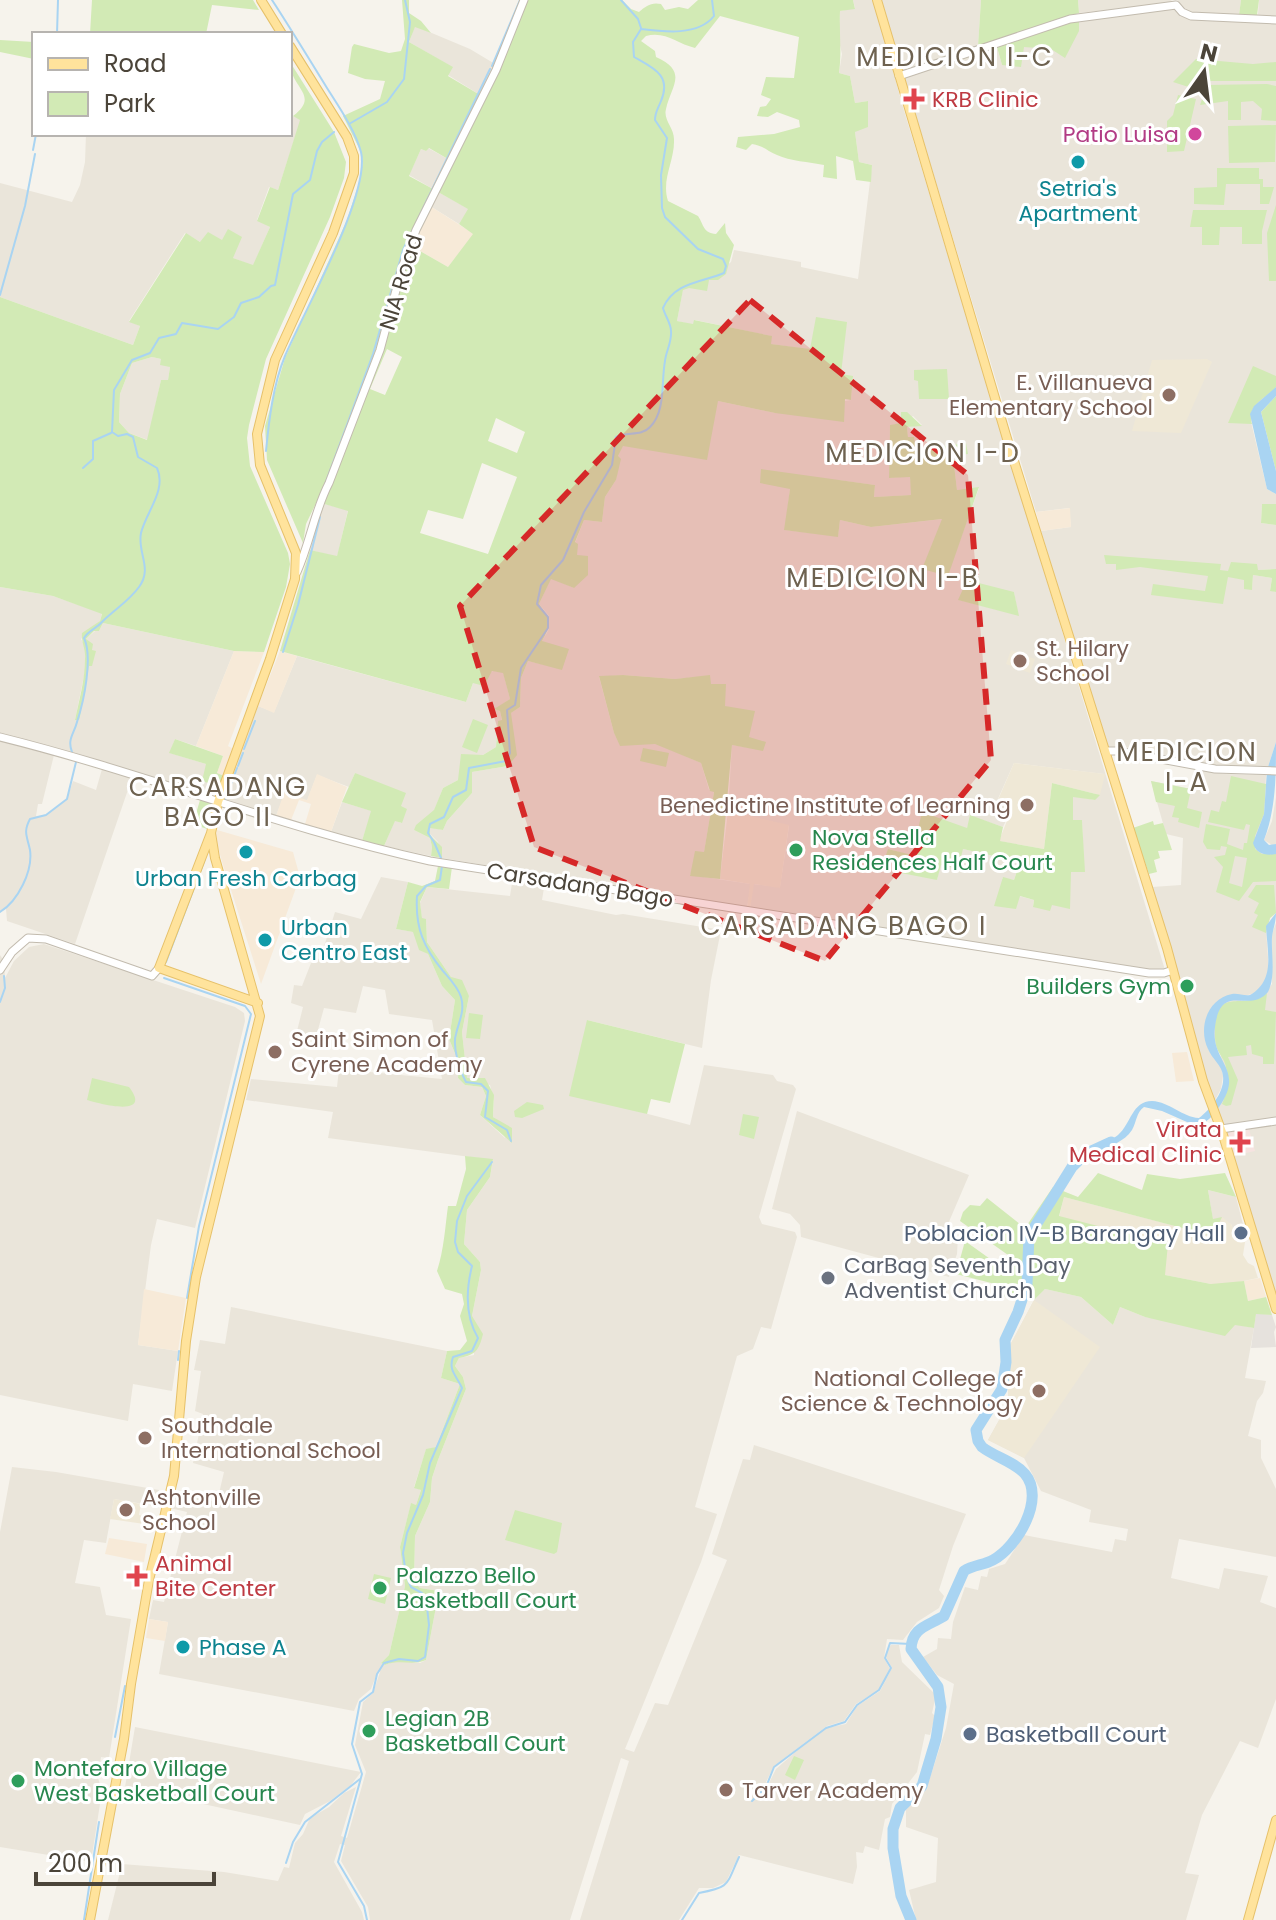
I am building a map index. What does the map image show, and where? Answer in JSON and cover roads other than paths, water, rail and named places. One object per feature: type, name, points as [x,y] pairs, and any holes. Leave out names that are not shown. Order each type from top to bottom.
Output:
[{"type":"main road","points":[[261,0],[281,32]]},
{"type":"main road","points":[[877,0],[1008,442],[1276,1309]]},
{"type":"main road","points":[[258,1003],[159,968],[211,833],[218,802],[270,659],[297,572],[293,544],[260,465],[257,434],[275,360],[333,233],[355,165],[347,137],[292,49]]},
{"type":"main road","points":[[90,1920],[124,1739],[149,1580],[174,1476],[186,1341],[196,1277],[260,1016],[215,858],[211,833]]},
{"type":"main road","points":[[202,856],[215,858]]},
{"type":"main road","points":[[1248,1920],[1276,1820]]},
{"type":"street","name":"NIA Road","points":[[297,572],[307,549],[317,507],[380,350],[402,268],[416,230],[496,70],[524,0]]},
{"type":"street","points":[[899,76],[1080,16],[1175,2],[1182,12],[1191,16],[1276,20]]},
{"type":"street","name":"Carsadang Bago","points":[[0,737],[77,757],[337,838],[430,861],[1149,973],[1173,970]]},
{"type":"street","points":[[1105,751],[1215,769],[1276,771]]},
{"type":"street","points":[[0,970],[12,952],[28,938],[46,939],[152,976],[159,968]]},
{"type":"street","points":[[1221,1129],[1276,1121]]},
{"type":"water","points":[[1276,387],[1276,396],[1261,412],[1276,471],[1276,494],[1267,489],[1250,414],[1254,406]]},
{"type":"water","points":[[1276,742],[1273,804],[1264,840],[1269,845],[1276,844],[1276,854],[1269,855],[1259,852],[1253,843],[1264,814],[1267,770]]},
{"type":"water","points":[[1276,913],[1272,937],[1272,979],[1268,992],[1253,1001],[1229,1001],[1218,1013],[1215,1039],[1229,1083],[1217,1110],[1207,1121],[1196,1126],[1162,1111],[1144,1107],[1125,1138],[1098,1151],[1095,1145],[1118,1135],[1136,1109],[1145,1102],[1158,1102],[1199,1118],[1212,1105],[1222,1088],[1223,1076],[1205,1041],[1207,1016],[1223,997],[1250,995],[1264,982],[1268,965],[1266,926]]},
{"type":"waterway","points":[[57,32],[58,0]]},
{"type":"waterway","points":[[272,0],[292,32]]},
{"type":"waterway","points":[[349,124],[387,102],[404,79],[410,22],[405,0]]},
{"type":"waterway","points":[[492,66],[520,0]]},
{"type":"waterway","points":[[621,0],[638,19],[641,28]]},
{"type":"waterway","points":[[441,858],[428,833],[430,824],[444,817],[453,797],[466,790],[469,768],[506,761],[510,753],[507,710],[515,705],[521,668],[548,628],[548,617],[537,604],[541,585],[563,560],[584,512],[612,465],[616,437],[646,430],[659,413],[671,335],[663,308],[668,299],[682,288],[724,273],[726,266],[723,259],[698,249],[665,217],[661,175],[667,138],[655,120],[664,85],[659,73],[634,57],[633,42],[641,29],[680,31],[699,27],[714,16],[712,0]]},
{"type":"waterway","points":[[266,451],[272,403],[281,367],[334,254],[356,196],[361,171],[361,152],[351,127],[292,32]]},
{"type":"waterway","points":[[324,487],[373,354],[403,250],[490,69]]},
{"type":"waterway","points":[[72,752],[71,740],[86,679],[88,656],[84,638],[131,597],[143,580],[145,567],[141,533],[158,493],[157,468],[138,457],[133,437],[127,434],[118,436],[112,432],[114,390],[132,360],[150,353],[159,338],[176,334],[182,323],[218,329],[234,317],[241,303],[259,297],[275,285],[293,194],[310,180],[317,151],[334,132]]},
{"type":"waterway","points":[[33,150],[36,136]]},
{"type":"waterway","points":[[0,295],[25,206],[35,154]]},
{"type":"waterway","points":[[83,468],[93,459],[93,441],[111,433]]},
{"type":"waterway","points":[[283,652],[320,517]]},
{"type":"waterway","points":[[244,749],[255,721]]},
{"type":"waterway","points":[[238,766],[243,753]]},
{"type":"waterway","points":[[0,912],[13,901],[27,876],[30,850],[26,831],[30,819],[46,815],[67,799],[76,762]]},
{"type":"waterway","points":[[225,800],[237,768]]},
{"type":"waterway","points":[[166,962],[205,859]]},
{"type":"waterway","points":[[442,866],[440,880],[426,886],[417,896],[419,928],[431,954],[461,997],[462,1011],[455,1045],[466,1082],[481,1084],[488,1091],[485,1117],[507,1130],[511,1141]]},
{"type":"waterway","points":[[0,1002],[5,988],[4,976]]},
{"type":"waterway","points":[[164,978],[245,1006],[251,1014],[199,1226],[187,1298]]},
{"type":"waterway","points":[[911,1920],[901,1896],[893,1829],[900,1808],[922,1786],[936,1739],[941,1707],[938,1687],[911,1649],[912,1642],[922,1628],[944,1616],[964,1571],[990,1562],[1002,1554],[1026,1522],[1032,1496],[1031,1484],[1021,1470],[982,1447],[976,1430],[1002,1389],[1005,1340],[1027,1284],[1029,1236],[1072,1167],[1085,1154],[1111,1142]]},
{"type":"waterway","points":[[367,1920],[364,1906],[338,1862],[362,1774],[352,1744],[360,1702],[373,1692],[377,1674],[384,1663],[399,1659],[418,1661],[425,1657],[429,1625],[427,1607],[422,1593],[411,1587],[403,1553],[407,1533],[423,1495],[430,1463],[462,1388],[452,1370],[453,1357],[472,1351],[478,1338],[468,1303],[472,1266],[458,1252],[455,1242],[457,1221],[467,1196],[492,1162]]},
{"type":"waterway","points":[[178,1360],[179,1351]]},
{"type":"waterway","points":[[768,1782],[774,1767],[826,1728],[845,1722],[857,1705],[879,1690],[891,1668],[885,1658],[890,1643],[911,1644]]},
{"type":"waterway","points":[[115,1737],[125,1686]]},
{"type":"waterway","points":[[286,1863],[293,1842],[305,1822],[360,1779]]},
{"type":"waterway","points":[[752,1801],[761,1792]]},
{"type":"waterway","points":[[84,1920],[99,1822]]},
{"type":"waterway","points":[[682,1920],[699,1893],[717,1889],[726,1883],[739,1857]]},
{"type":"place","name":"KRB Clinic","points":[[914,99]]},
{"type":"place","name":"Patio Luisa","points":[[1195,134]]},
{"type":"place","name":"Setria's Apartment","points":[[1078,162]]},
{"type":"place","name":"E. Villanueva Elementary School","points":[[1169,395]]},
{"type":"place","name":"St. Hilary School","points":[[1020,661]]},
{"type":"place","name":"Benedictine Institute of Learning","points":[[1027,805]]},
{"type":"place","name":"Nova Stella Residences Half Court","points":[[796,850]]},
{"type":"place","name":"Urban Fresh Carbag","points":[[246,852]]},
{"type":"place","name":"Urban Centro East","points":[[265,940]]},
{"type":"place","name":"Builders Gym","points":[[1187,986]]},
{"type":"place","name":"Saint Simon of Cyrene Academy","points":[[275,1052]]},
{"type":"place","name":"Virata Medical Clinic","points":[[1240,1142]]},
{"type":"place","name":"Poblacion IV-B Barangay Hall","points":[[1241,1233]]},
{"type":"place","name":"CarBag Seventh Day Adventist Church","points":[[828,1278]]},
{"type":"place","name":"National College of Science & Technology","points":[[1039,1391]]},
{"type":"place","name":"Southdale International School","points":[[145,1438]]},
{"type":"place","name":"Ashtonville School","points":[[126,1510]]},
{"type":"place","name":"Animal Bite Center","points":[[137,1576]]},
{"type":"place","name":"Palazzo Bello Basketball Court","points":[[380,1588]]},
{"type":"place","name":"Phase A","points":[[183,1647]]},
{"type":"place","name":"Legian 2B Basketball Court","points":[[369,1731]]},
{"type":"place","name":"Basketball Court","points":[[970,1734]]},
{"type":"place","name":"Montefaro Village West Basketball Court","points":[[18,1781]]},
{"type":"place","name":"Tarver Academy","points":[[726,1790]]},
{"type":"district","name":"MEDICION I-C","points":[[955,57]]},
{"type":"district","name":"MEDICION I-D","points":[[923,453]]},
{"type":"district","name":"MEDICION I-B","points":[[883,578]]},
{"type":"district","name":"MEDICION I-A","points":[[1187,767]]},
{"type":"district","name":"CARSADANG BAGO II","points":[[218,802]]},
{"type":"district","name":"CARSADANG BAGO I","points":[[844,926]]}]
